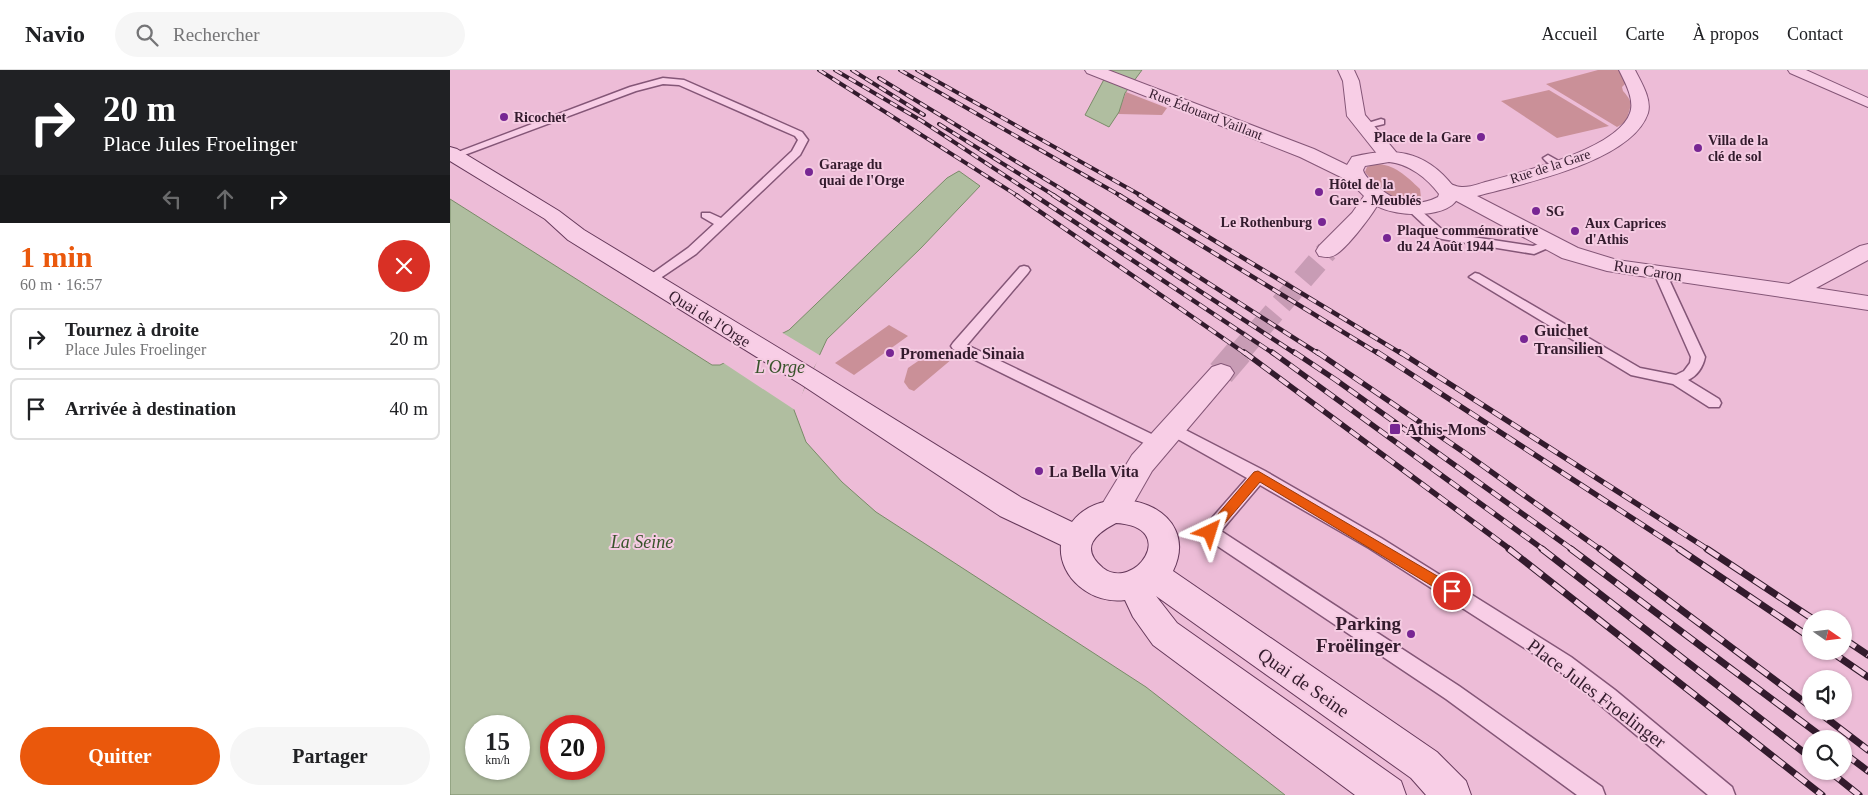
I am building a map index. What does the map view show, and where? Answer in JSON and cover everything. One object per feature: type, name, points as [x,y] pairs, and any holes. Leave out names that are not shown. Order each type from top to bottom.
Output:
[{"type":"street","points":[[1346,70],[1351,81],[1356,116],[1389,156],[1357,169]]},
{"type":"street","name":"Rue de la Gare","points":[[1453,190],[1601,149],[1634,124],[1640,107],[1627,70]]},
{"type":"street","points":[[1795,70],[1868,103]]},
{"type":"street","name":"Rue Édouard Vaillant","points":[[1095,71],[1319,159],[1357,169],[1374,195],[1392,207]]},
{"type":"street","name":"Quai de l'Orge","points":[[452,154],[552,215],[576,235],[806,376],[1011,507],[1077,538]]},
{"type":"street","name":"Rue Caron","points":[[1389,156],[1410,160],[1453,190],[1551,244],[1570,253],[1608,265],[1868,303]]},
{"type":"street","points":[[1360,217],[1392,207],[1414,209],[1443,203],[1453,190]]},
{"type":"street","points":[[1327,251],[1360,217],[1374,195]]},
{"type":"street","points":[[1794,291],[1868,251]]},
{"type":"street","points":[[1113,512],[1142,464],[1221,373]]},
{"type":"street","points":[[1127,511],[1140,514],[1152,522],[1161,532],[1165,544],[1164,556],[1158,568],[1143,579],[1111,586],[1090,579],[1080,569],[1075,557],[1077,538],[1088,523],[1100,516],[1113,512],[1127,511]]},
{"type":"street","points":[[1143,579],[1145,607],[1165,634],[1387,795]]},
{"type":"street","name":"Quai de Seine","points":[[1143,579],[1424,765],[1452,795]]},
{"type":"lane","points":[[452,154],[633,89],[663,81],[681,82],[799,134],[803,140],[796,154],[692,251],[648,280]]},
{"type":"lane","points":[[1363,126],[1381,122]]},
{"type":"lane","points":[[1414,209],[1442,236],[1534,250],[1551,244]]},
{"type":"lane","points":[[706,215],[722,223]]},
{"type":"lane","name":"Place Jules Froelinger","points":[[1024,270],[958,346],[1258,476],[1375,543],[1564,663],[1608,697],[1724,795]]},
{"type":"lane","points":[[1660,274],[1698,357],[1697,364],[1689,374],[1677,380]]},
{"type":"lane","points":[[1475,277],[1636,372],[1662,379],[1677,380],[1714,403]]},
{"type":"lane","points":[[1258,476],[1210,532],[1402,659],[1554,764],[1594,795]]},
{"type":"shaded area","points":[[1598,70],[1620,70],[1626,83],[1622,87],[1629,99],[1630,109],[1626,122],[1617,127],[1546,84]]},
{"type":"shaded area","points":[[1549,90],[1609,126],[1557,138],[1501,101]]},
{"type":"shaded area","points":[[1126,92],[1167,108],[1162,115],[1118,114]]},
{"type":"shaded area","points":[[1375,164],[1388,166],[1400,172],[1420,189],[1421,197],[1413,200],[1397,198],[1376,185],[1365,172],[1367,167]]},
{"type":"shaded area","points":[[889,325],[908,336],[854,375],[835,363]]},
{"type":"shaded area","points":[[938,356],[952,359],[914,391],[909,389],[904,382],[908,368],[921,359]]},
{"type":"water","points":[[1109,70],[1142,70],[1125,93],[1119,112],[1109,127],[1085,115]]},
{"type":"water","name":"La Seine","points":[[959,171],[980,186],[921,248],[827,339],[794,410],[806,442],[842,482],[876,512],[1146,687],[1285,795],[450,795],[450,199],[712,365],[720,365],[789,330],[947,178]]},
{"type":"pier","points":[[781,332],[821,356],[808,377],[797,410],[798,412],[722,362]]},
{"type":"tunnel","points":[[1238,354],[1327,251]]},
{"type":"tunnel","points":[[1221,373],[1239,352]]},
{"type":"railway","points":[[819,70],[1018,196]]},
{"type":"railway","points":[[835,70],[922,121],[1036,196]]},
{"type":"railway","points":[[852,70],[924,115]]},
{"type":"railway","points":[[900,70],[1121,196]]},
{"type":"railway","points":[[917,70],[1142,196]]},
{"type":"railway","points":[[879,78],[1073,196]]},
{"type":"railway","points":[[939,124],[1055,196]]},
{"type":"railway","points":[[1016,195],[1246,354]]},
{"type":"railway","points":[[1034,195],[1274,354]]},
{"type":"railway","points":[[1053,195],[1296,354]]},
{"type":"railway","points":[[1071,195],[1319,354]]},
{"type":"railway","points":[[1119,195],[1379,354]]},
{"type":"railway","points":[[1139,195],[1402,354]]},
{"type":"railway","points":[[1244,352],[1511,550]]},
{"type":"railway","points":[[1272,352],[1544,550]]},
{"type":"railway","points":[[1294,352],[1573,550]]},
{"type":"railway","points":[[1317,352],[1465,453],[1601,550]]},
{"type":"railway","points":[[1377,352],[1681,550]]},
{"type":"railway","points":[[1400,352],[1709,550]]},
{"type":"railway","points":[[1509,549],[1822,795]]},
{"type":"railway","points":[[1542,549],[1802,751]]},
{"type":"railway","points":[[1571,549],[1813,730]]},
{"type":"railway","points":[[1600,549],[1802,700]]},
{"type":"railway","points":[[1679,549],[1802,632]]},
{"type":"railway","points":[[1707,549],[1802,612]]},
{"type":"railway","points":[[1852,644],[1868,655]]},
{"type":"railway","points":[[1843,660],[1868,677]]},
{"type":"railway","points":[[1829,720],[1868,750]]},
{"type":"railway","points":[[1852,759],[1868,771]]},
{"type":"railway","points":[[1840,780],[1859,795]]},
{"type":"place","name":"Ricochet","points":[[504,117]]},
{"type":"place","name":"Place de la Gare","points":[[1481,137]]},
{"type":"place","name":"Villa de la clé de sol","points":[[1698,148]]},
{"type":"place","name":"Garage du quai de l'Orge","points":[[809,172]]},
{"type":"place","name":"Hôtel de la Gare - Meublés","points":[[1319,192]]},
{"type":"place","name":"SG","points":[[1536,211]]},
{"type":"place","name":"Le Rothenburg","points":[[1322,222]]},
{"type":"place","name":"Aux Caprices d'Athis","points":[[1575,231]]},
{"type":"place","name":"Plaque commémorative du 24 Août 1944","points":[[1387,238]]},
{"type":"place","name":"Guichet Transilien","points":[[1524,339]]},
{"type":"place","name":"Promenade Sinaia","points":[[890,353]]},
{"type":"place","name":"Athis-Mons","points":[[1395,429]]},
{"type":"place","name":"La Bella Vita","points":[[1039,471]]},
{"type":"place","name":"Parking Froëlinger","points":[[1411,634]]},
{"type":"route","points":[[1210,532],[1258,476],[1375,543],[1452,591]]},
{"type":"water label","name":"L'Orge","points":[[780,367]]}]
